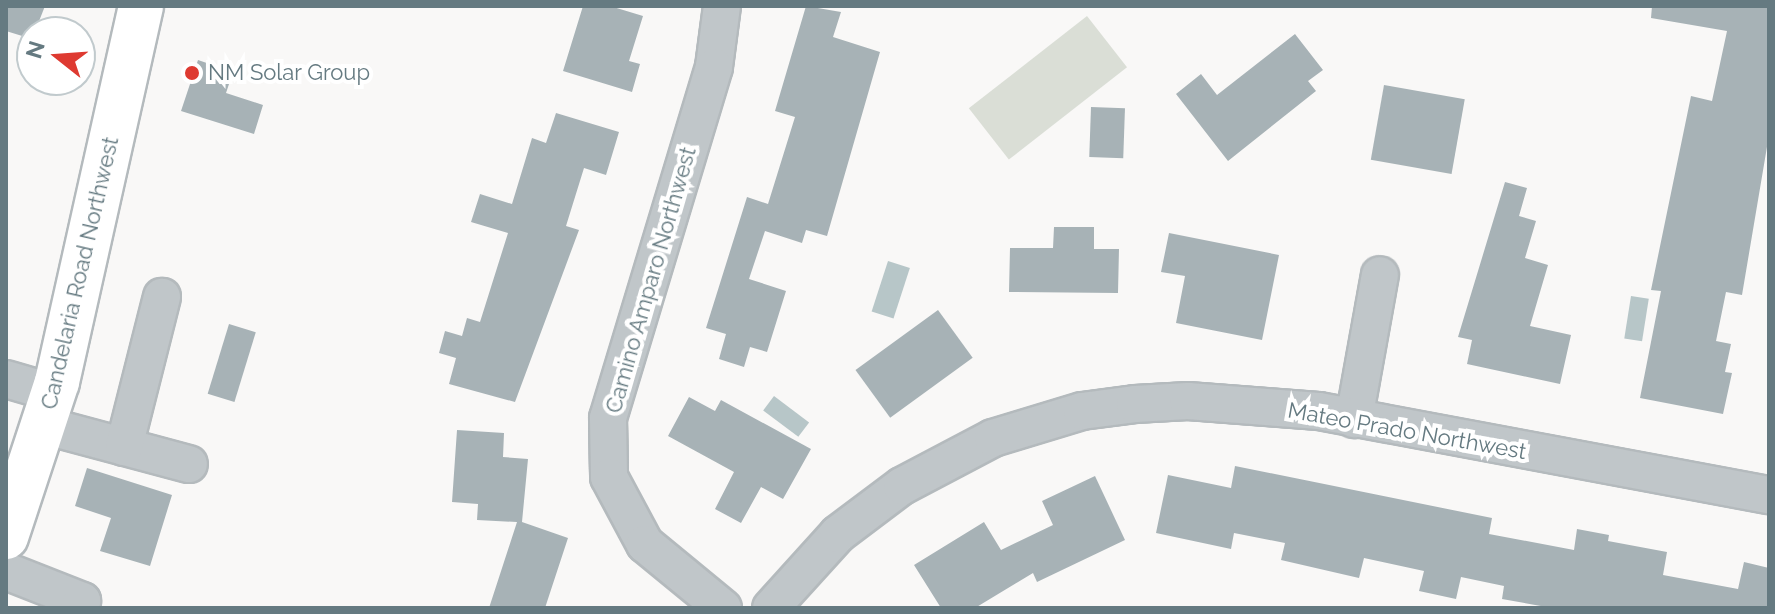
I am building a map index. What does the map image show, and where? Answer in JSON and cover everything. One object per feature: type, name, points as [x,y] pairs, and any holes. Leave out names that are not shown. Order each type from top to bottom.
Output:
[{"type":"main road","name":"Candelaria Road Northwest","points":[[6,537],[49,409],[141,6]]},
{"type":"street","name":"Camino Amparo Northwest","points":[[722,6],[714,67],[608,418],[609,477],[645,544],[723,608]]},
{"type":"street","points":[[1354,419],[1380,275]]},
{"type":"street","points":[[124,447],[162,297]]},
{"type":"street","points":[[6,379],[49,409],[124,447],[189,464]]},
{"type":"street","name":"Mateo Prado Northwest","points":[[771,608],[838,534],[902,486],[993,438],[1082,411],[1135,404],[1203,402],[1319,411],[1769,495]]},
{"type":"street","points":[[6,571],[87,606]]},
{"type":"shaded area","points":[[1087,16],[1127,67],[1009,160],[969,108]]},
{"type":"shaded area","points":[[888,261],[910,268],[893,319],[872,311]]},
{"type":"shaded area","points":[[1631,296],[1649,299],[1642,341],[1624,338]]},
{"type":"shaded area","points":[[774,396],[809,422],[798,437],[763,410]]},
{"type":"building","points":[[6,6],[45,6],[41,16],[16,16],[16,34],[6,31]]},
{"type":"building","points":[[583,6],[610,6],[643,16],[629,61],[640,64],[632,92],[563,71]]},
{"type":"building","points":[[806,6],[841,12],[833,37],[880,52],[827,236],[806,230],[802,243],[765,231],[749,279],[786,291],[767,352],[750,347],[744,367],[719,359],[726,334],[706,328],[747,197],[768,204],[795,117],[775,111]]},
{"type":"building","points":[[1652,6],[1767,6],[1769,135],[1742,295],[1726,292],[1716,341],[1731,344],[1725,372],[1732,373],[1723,414],[1640,398],[1661,291],[1651,290],[1691,96],[1712,101],[1727,31],[1651,18]]},
{"type":"building","points":[[1295,34],[1323,70],[1308,81],[1316,91],[1228,161],[1176,94],[1201,74],[1217,95]]},
{"type":"building","points":[[198,60],[233,72],[226,93],[263,105],[254,134],[181,111]]},
{"type":"building","points":[[1384,85],[1465,99],[1452,174],[1371,160]]},
{"type":"building","points":[[1091,107],[1125,108],[1123,158],[1089,157]]},
{"type":"building","points":[[556,113],[619,132],[606,175],[584,168],[566,226],[579,230],[515,402],[449,384],[456,358],[439,353],[445,331],[462,336],[467,318],[480,322],[508,233],[471,222],[480,194],[512,204],[532,138],[546,143]]},
{"type":"building","points":[[1505,182],[1527,188],[1519,216],[1536,221],[1525,258],[1548,265],[1530,326],[1571,335],[1560,384],[1467,364],[1472,340],[1458,337]]},
{"type":"building","points":[[1054,227],[1094,227],[1094,249],[1119,249],[1118,293],[1009,292],[1010,248],[1053,248]]},
{"type":"building","points":[[1169,233],[1279,255],[1262,340],[1176,323],[1185,276],[1161,272]]},
{"type":"building","points":[[938,310],[973,358],[890,418],[855,370]]},
{"type":"building","points":[[229,324],[256,332],[234,402],[208,394]]},
{"type":"building","points":[[689,397],[715,411],[721,400],[811,449],[783,499],[761,487],[741,523],[715,509],[734,472],[668,436]]},
{"type":"building","points":[[457,430],[504,433],[503,457],[528,459],[522,522],[568,538],[545,608],[489,608],[517,522],[477,520],[478,504],[452,502]]},
{"type":"building","points":[[1235,466],[1492,518],[1489,534],[1574,550],[1577,529],[1609,535],[1608,541],[1667,552],[1663,575],[1738,589],[1744,562],[1769,568],[1769,608],[1552,608],[1502,599],[1504,586],[1461,577],[1456,599],[1419,591],[1424,571],[1364,558],[1359,578],[1281,560],[1285,543],[1234,533],[1231,549],[1156,533],[1168,475],[1231,488]]},
{"type":"building","points":[[87,468],[172,495],[150,566],[100,551],[111,518],[75,506]]},
{"type":"building","points":[[1095,476],[1125,540],[1037,582],[1033,573],[975,608],[941,608],[914,565],[984,522],[1001,550],[1053,525],[1042,501]]},
{"type":"place","name":"NM Solar Group","points":[[192,73]]}]
